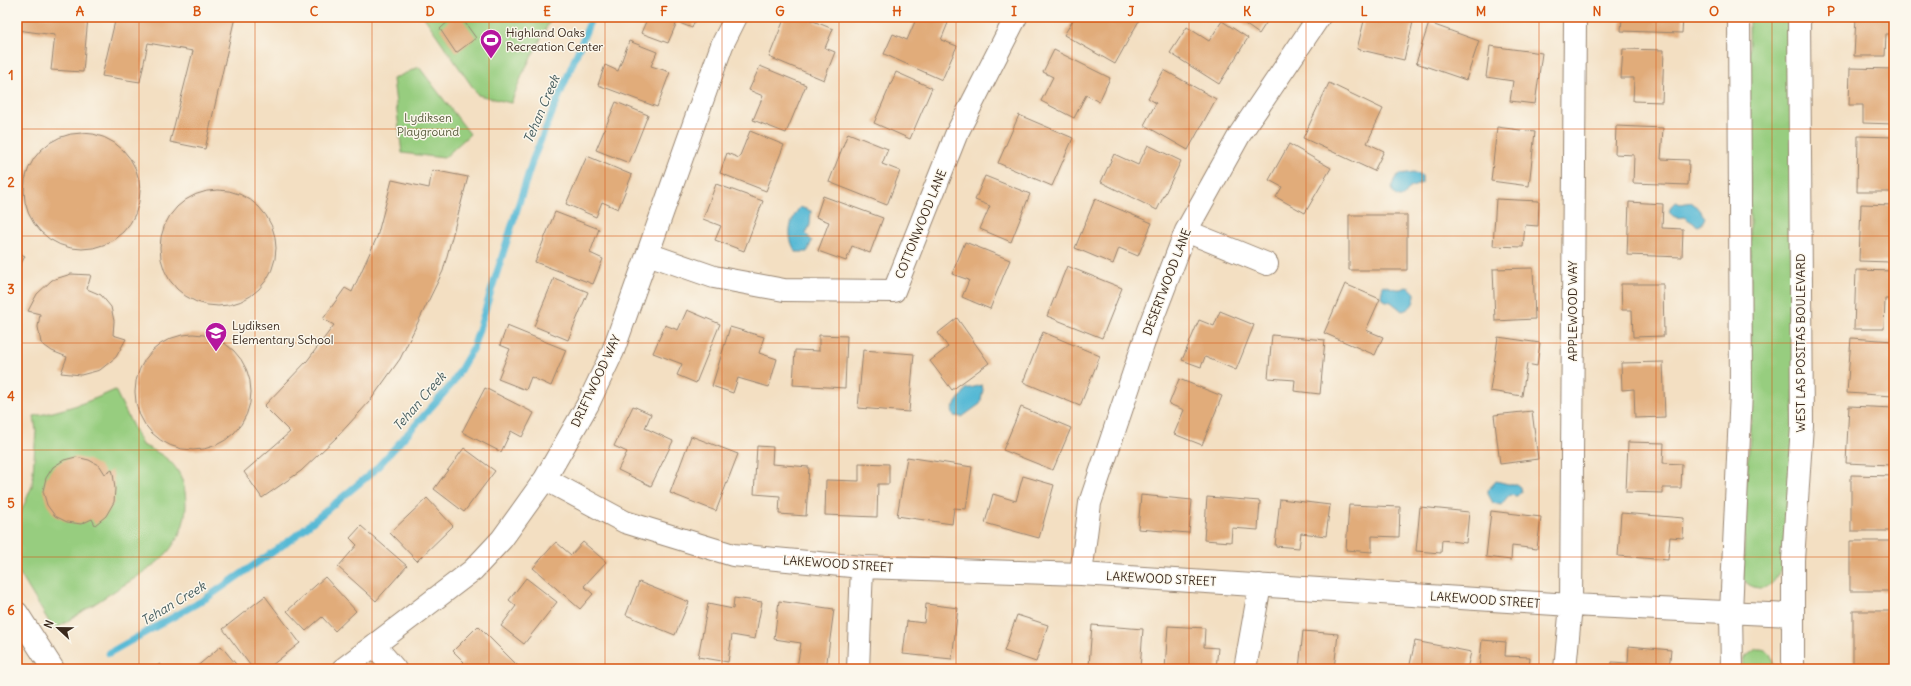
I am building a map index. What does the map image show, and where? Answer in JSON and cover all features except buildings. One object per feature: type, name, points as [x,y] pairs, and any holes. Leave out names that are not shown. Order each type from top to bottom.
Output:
[{"type":"street","name":"DRIFTWOOD WAY","points":[[343,669],[473,570],[502,539],[545,479],[588,404],[613,351],[722,45],[736,17]]},
{"type":"street","name":"COTTONWOOD LANE","points":[[648,254],[714,277],[784,290],[894,291],[956,136],[1016,17]]},
{"type":"street","name":"DESERTWOOD LANE","points":[[1081,574],[1090,503],[1148,330],[1186,231],[1240,134],[1319,17]]},
{"type":"street","name":"APPLEWOOD WAY","points":[[1564,669],[1571,605],[1575,17]]},
{"type":"street","points":[[1732,669],[1731,612],[1741,392],[1739,17]]},
{"type":"street","name":"WEST LAS POSITAS BOULEVARD","points":[[1793,669],[1793,560],[1802,425],[1799,17]]},
{"type":"street","points":[[1186,231],[1267,264]]},
{"type":"street","name":"LAKEWOOD STREET","points":[[545,479],[625,522],[733,555],[862,567],[1081,574],[1571,605],[1793,615]]},
{"type":"street","points":[[858,669],[862,567]]},
{"type":"street","points":[[1245,669],[1260,585]]},
{"type":"street","points":[[17,613],[53,669]]},
{"type":"street","points":[[375,646],[395,669]]},
{"type":"green space","name":"Highland Oaks Recreation Center","points":[[424,17],[552,17],[523,73],[511,103],[478,95]]},
{"type":"green space","points":[[1749,17],[1792,17],[1794,435],[1783,564],[1774,581],[1767,587],[1763,588],[1754,587],[1743,579],[1746,485],[1751,423]]},
{"type":"green space","name":"Lydiksen Playground","points":[[419,67],[470,134],[444,158],[402,153],[393,79]]},
{"type":"green space","points":[[115,390],[142,445],[165,457],[176,468],[180,475],[186,498],[186,512],[183,525],[178,537],[164,557],[140,575],[54,630],[17,569],[17,521],[32,486],[36,431],[34,416],[75,406]]},
{"type":"green space","points":[[1756,649],[1768,651],[1772,660],[1773,669],[1741,669],[1744,658]]},
{"type":"water","points":[[1414,172],[1422,176],[1422,183],[1410,188],[1403,197],[1398,197],[1395,195],[1392,187],[1397,176]]},
{"type":"water","points":[[1675,202],[1681,204],[1691,202],[1705,217],[1702,224],[1698,226],[1684,217],[1672,215],[1669,212],[1671,206]]},
{"type":"water","points":[[800,207],[811,211],[810,225],[806,234],[812,241],[807,252],[796,252],[790,235],[791,223]]},
{"type":"water","points":[[1383,285],[1397,289],[1406,287],[1410,288],[1415,293],[1411,307],[1402,311],[1391,302],[1383,300],[1381,296]]},
{"type":"water","points":[[982,385],[983,390],[980,404],[962,417],[954,416],[952,410],[966,389]]},
{"type":"water","points":[[1496,481],[1516,484],[1520,487],[1521,492],[1517,496],[1509,495],[1501,505],[1493,503],[1488,494],[1488,490]]},
{"type":"waterway","name":"Tehan Creek","points":[[109,653],[205,599],[293,538],[374,471],[452,384],[473,348],[533,159],[592,17]]},
{"type":"place","name":"Highland Oaks Recreation Center","points":[[491,60]]},
{"type":"place","name":"Lydiksen Elementary School","points":[[216,352]]}]
